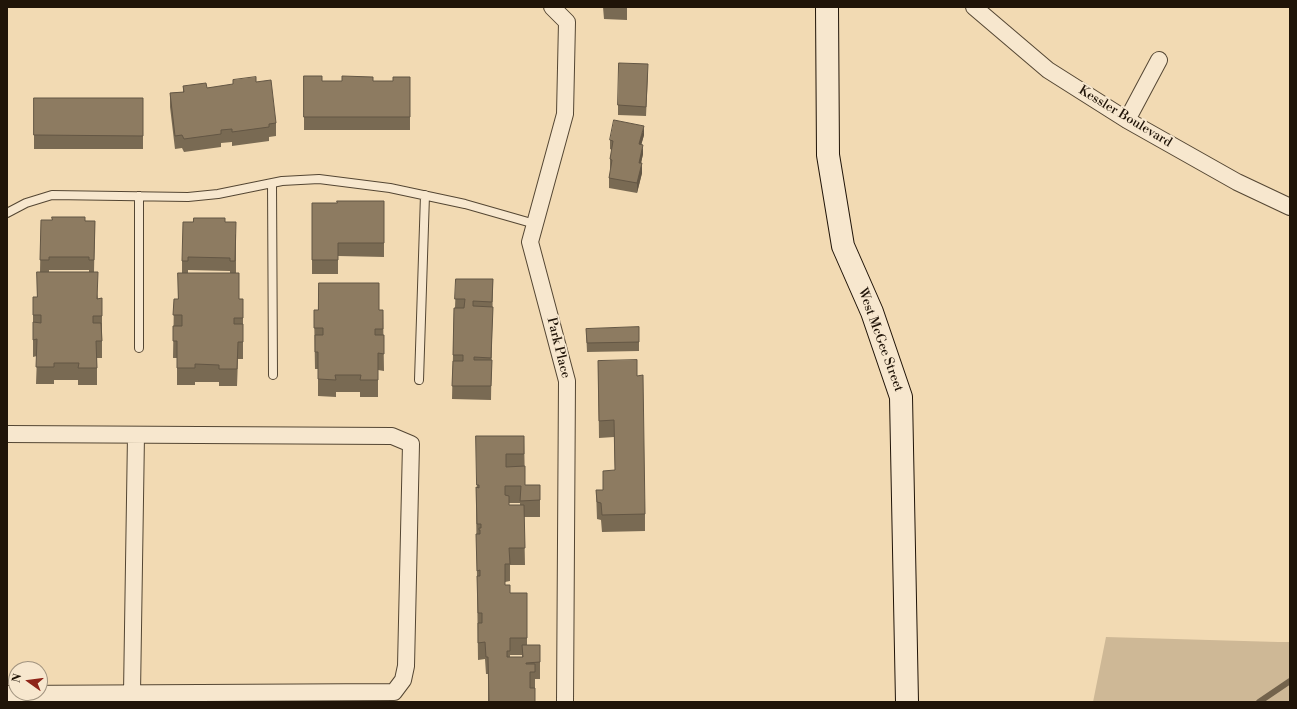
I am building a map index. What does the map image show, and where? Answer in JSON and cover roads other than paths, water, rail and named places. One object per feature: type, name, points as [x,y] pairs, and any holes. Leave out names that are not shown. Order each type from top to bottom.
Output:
[{"type":"street","name":"Park Place","points":[[552,7],[567,22],[565,114],[530,242],[567,381],[565,702]]},
{"type":"street","name":"West McGee Street","points":[[827,7],[828,155],[843,246],[872,312],[901,397],[907,702]]},
{"type":"street","name":"Kessler Boulevard","points":[[974,7],[1048,70],[1127,120],[1237,182],[1290,207]]},
{"type":"street","points":[[1127,120],[1159,60]]},
{"type":"street","points":[[7,434],[392,436],[411,444],[406,666],[403,680],[394,692],[196,698],[132,694],[7,694]]},
{"type":"street","points":[[132,694],[136,434]]},
{"type":"lane","points":[[7,213],[26,204],[52,195],[188,197],[218,194],[282,181],[319,179],[390,188],[425,195],[465,204],[535,224]]},
{"type":"lane","points":[[272,183],[273,376]]},
{"type":"lane","points":[[419,380],[425,195]]},
{"type":"lane","points":[[139,196],[140,348]]},
{"type":"waterway","points":[[1259,702],[1290,681]]}]
